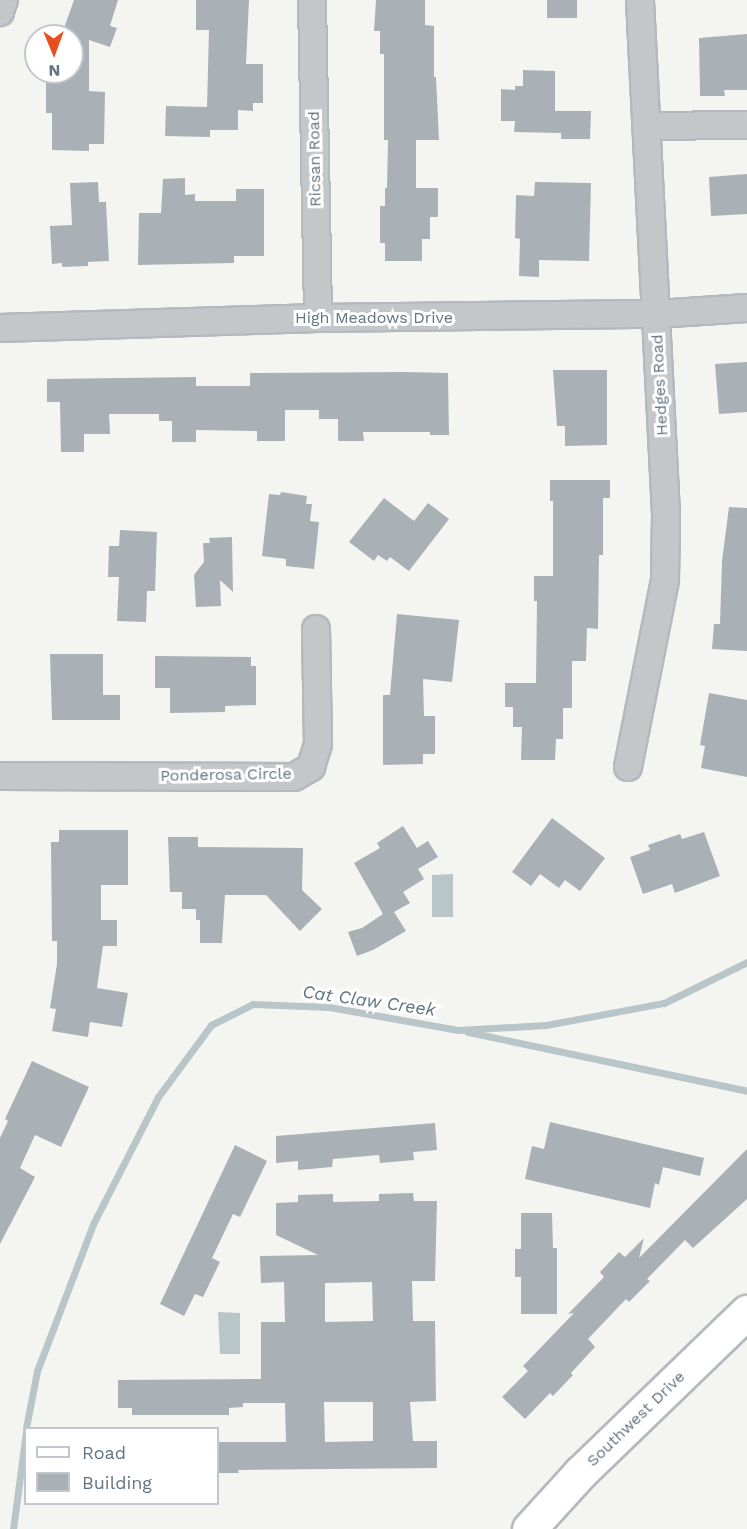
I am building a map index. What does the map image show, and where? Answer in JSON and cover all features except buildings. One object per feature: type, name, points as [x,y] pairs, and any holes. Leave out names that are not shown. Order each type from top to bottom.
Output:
[{"type":"main road","name":"Southwest Drive","points":[[529,1529],[580,1473],[747,1312]]},
{"type":"street","points":[[0,12],[4,0]]},
{"type":"street","name":"Ricsan Road","points":[[312,0],[318,318]]},
{"type":"street","name":"Hedges Road","points":[[628,767],[665,580],[666,514],[640,0]]},
{"type":"street","points":[[647,126],[747,125]]},
{"type":"street","name":"High Meadows Drive","points":[[0,328],[318,318],[657,314],[747,308]]},
{"type":"street","name":"Ponderosa Circle","points":[[0,776],[294,777],[311,767],[318,744],[316,629]]},
{"type":"shaded area","points":[[453,874],[453,917],[432,917],[432,875]]},
{"type":"shaded area","points":[[218,1312],[240,1313],[240,1354],[220,1354]]},
{"type":"waterway","name":"Cat Claw Creek","points":[[26,1427],[37,1371],[93,1224],[158,1097],[211,1025],[253,1004],[329,1007],[458,1030],[546,1025],[664,1003],[747,962]]},
{"type":"waterway","points":[[468,1032],[747,1091]]},
{"type":"waterway","name":"Cat Claw Creek","points":[[13,1529],[24,1447]]}]
